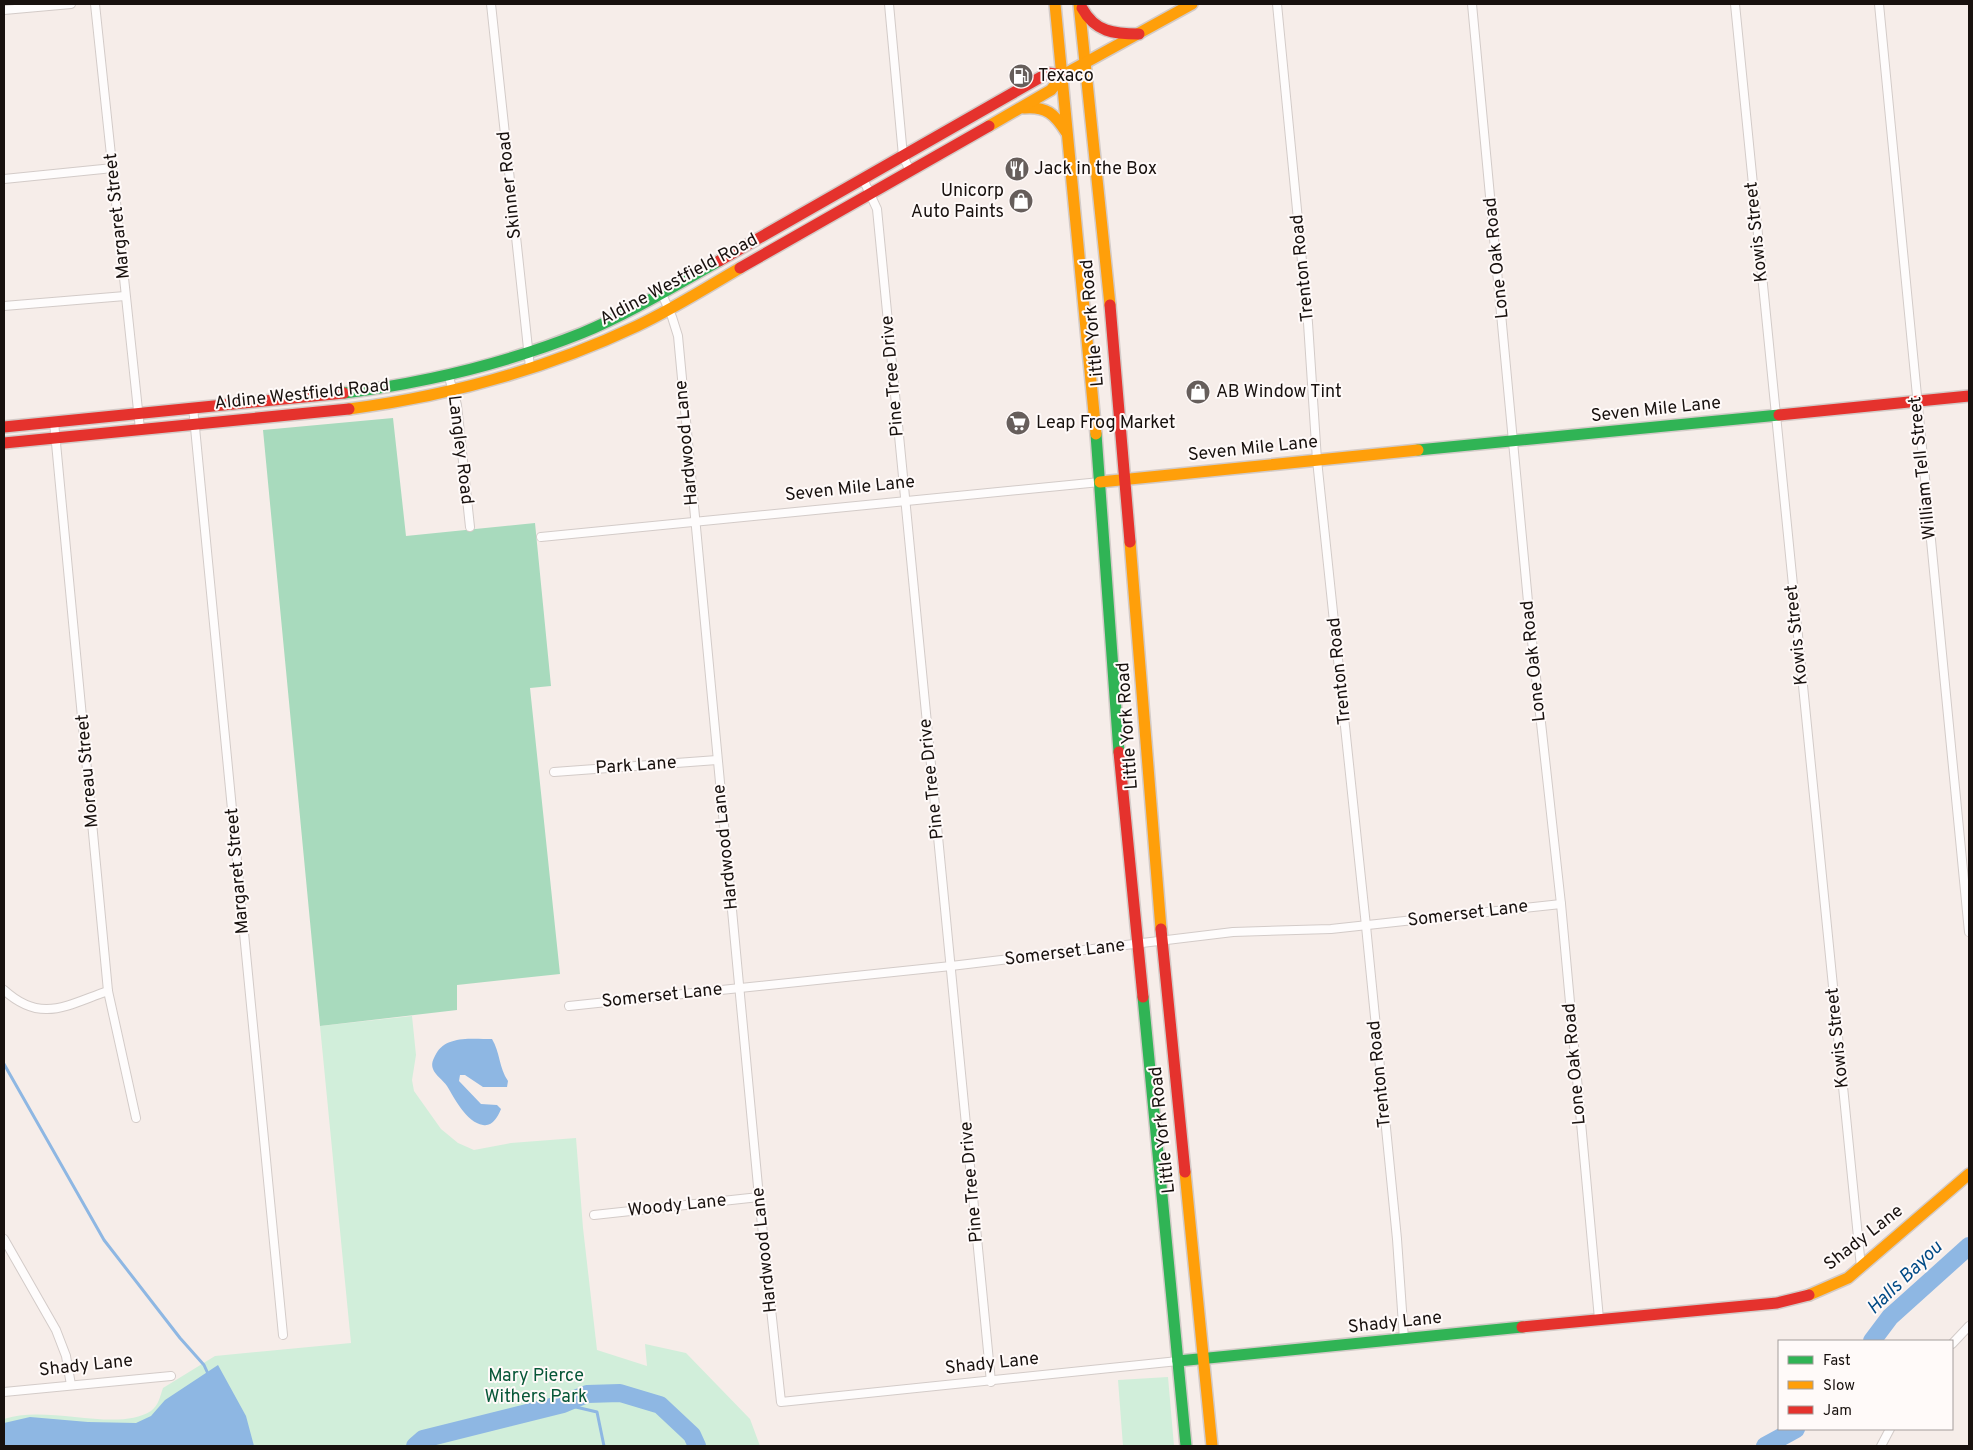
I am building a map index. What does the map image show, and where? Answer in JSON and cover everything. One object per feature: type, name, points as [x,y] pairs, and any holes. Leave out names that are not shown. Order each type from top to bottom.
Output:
[{"type":"main road","name":"Little York Road","points":[[1055,4],[1100,482],[1119,748],[1186,1446]]},
{"type":"main road","name":"Little York Road","points":[[1080,4],[1113,333],[1162,942],[1212,1446]]},
{"type":"main road","points":[[1080,4],[1086,18],[1097,28],[1114,34],[1141,34]]},
{"type":"main road","name":"Aldine Westfield Road","points":[[4,443],[400,402],[486,381],[586,348],[643,323],[871,194],[1051,90],[1063,75],[1141,34],[1192,4]]},
{"type":"main road","name":"Aldine Westfield Road","points":[[4,427],[326,395],[396,386],[448,374],[528,351],[582,333],[662,294],[1048,73],[1063,75]]},
{"type":"main road","points":[[1017,109],[1039,106],[1049,110],[1058,119],[1067,134]]},
{"type":"main road","points":[[481,365],[486,381]]},
{"type":"main road","points":[[326,395],[327,411]]},
{"type":"main road","name":"Seven Mile Lane","points":[[1100,482],[1969,396]]},
{"type":"main road","name":"Shady Lane","points":[[1178,1361],[1777,1303],[1818,1293],[1848,1278],[1969,1174]]},
{"type":"street","points":[[4,10],[70,4]]},
{"type":"street","name":"Margaret Street","points":[[95,4],[140,429]]},
{"type":"street","name":"Skinner Road","points":[[490,4],[530,367]]},
{"type":"street","points":[[889,4],[904,156],[910,171]]},
{"type":"street","name":"Trenton Road","points":[[1276,4],[1308,323],[1317,460],[1397,1239],[1404,1339]]},
{"type":"street","name":"Lone Oak Road","points":[[1472,4],[1530,623],[1561,904],[1598,1319]]},
{"type":"street","name":"Kowis Street","points":[[1735,4],[1861,1267]]},
{"type":"street","name":"William Tell Street","points":[[1879,4],[1916,402],[1969,932]]},
{"type":"street","points":[[4,179],[113,168]]},
{"type":"street","name":"Pine Tree Drive","points":[[863,179],[878,209],[991,1382]]},
{"type":"street","name":"Hardwood Lane","points":[[662,294],[678,336],[759,1197],[781,1402]]},
{"type":"street","points":[[4,306],[126,296]]},
{"type":"street","name":"Langley Road","points":[[448,374],[457,405],[470,527]]},
{"type":"street","name":"Margaret Street","points":[[194,407],[283,1335]]},
{"type":"street","name":"Moreau Street","points":[[54,422],[108,991],[136,1118]]},
{"type":"street","name":"Seven Mile Lane","points":[[541,537],[1100,482]]},
{"type":"street","name":"Park Lane","points":[[554,772],[717,760]]},
{"type":"street","name":"Somerset Lane","points":[[569,1006],[951,966],[1249,931],[1331,929],[1366,926],[1561,904]]},
{"type":"street","points":[[4,990],[26,1007],[41,1009],[65,1007],[108,991]]},
{"type":"street","name":"Woody Lane","points":[[594,1215],[759,1197]]},
{"type":"street","points":[[4,1239],[56,1330],[66,1356],[71,1385]]},
{"type":"street","points":[[1953,1343],[1969,1326]]},
{"type":"street","name":"Shady Lane","points":[[781,1402],[991,1382],[1178,1361]]},
{"type":"street","name":"Shady Lane","points":[[4,1392],[172,1376]]},
{"type":"street","points":[[1881,1446],[1889,1430]]},
{"type":"green space","points":[[393,418],[406,536],[535,523],[551,686],[530,688],[560,974],[457,985],[457,1010],[320,1026],[263,430]]},
{"type":"green space","name":"Mary Pierce Withers Park","points":[[412,1016],[416,1055],[412,1080],[414,1091],[441,1129],[458,1143],[474,1150],[511,1143],[576,1138],[583,1228],[597,1350],[647,1366],[645,1344],[686,1353],[750,1419],[760,1446],[4,1446],[4,1419],[21,1415],[101,1419],[137,1417],[154,1409],[163,1388],[215,1356],[351,1343],[320,1026]]},
{"type":"green space","points":[[1168,1377],[1174,1446],[1123,1446],[1118,1380]]},
{"type":"water","points":[[461,1039],[492,1039],[508,1081],[507,1087],[483,1087],[465,1075],[460,1075],[459,1081],[481,1104],[497,1105],[501,1109],[492,1123],[483,1125],[466,1115],[447,1086],[434,1071],[432,1063],[440,1048],[453,1041]]},
{"type":"water","points":[[218,1365],[246,1416],[254,1446],[4,1446],[4,1423],[30,1417],[88,1422],[136,1423],[151,1416],[165,1400]]},
{"type":"waterway","points":[[4,1064],[104,1240],[180,1338],[204,1365],[209,1376]]},
{"type":"waterway","name":"Halls Bayou","points":[[1873,1340],[1890,1317],[1969,1246]]},
{"type":"waterway","name":"Halls Bayou","points":[[415,1446],[423,1439],[563,1404],[587,1394],[620,1393],[660,1405],[692,1435],[697,1446]]},
{"type":"waterway","points":[[563,1404],[597,1412],[604,1446]]},
{"type":"waterway","name":"Halls Bayou","points":[[1765,1446],[1794,1430]]},
{"type":"traffic: fast","points":[[344,393],[435,378],[495,363],[554,344],[617,317],[719,261]]},
{"type":"traffic: fast","points":[[1418,450],[1779,415]]},
{"type":"traffic: fast","points":[[1096,434],[1119,752]]},
{"type":"traffic: fast","points":[[1143,997],[1186,1446]]},
{"type":"traffic: fast","points":[[1178,1361],[1522,1327]]},
{"type":"traffic: slow","points":[[1055,4],[1096,434]]},
{"type":"traffic: slow","points":[[1079,4],[1110,305]]},
{"type":"traffic: slow","points":[[989,126],[1051,90],[1063,75],[1192,4]]},
{"type":"traffic: slow","points":[[1024,108],[1038,108],[1049,112],[1058,120],[1066,132]]},
{"type":"traffic: slow","points":[[349,409],[423,397],[532,368],[637,326],[740,268]]},
{"type":"traffic: slow","points":[[1100,482],[1418,450]]},
{"type":"traffic: slow","points":[[1130,542],[1161,929]]},
{"type":"traffic: slow","points":[[1185,1172],[1212,1446]]},
{"type":"traffic: slow","points":[[1809,1295],[1848,1278],[1969,1174]]},
{"type":"traffic: jam","points":[[1082,8],[1087,16],[1099,27],[1113,32],[1139,34]]},
{"type":"traffic: jam","points":[[719,261],[1048,73],[1063,75]]},
{"type":"traffic: jam","points":[[740,268],[989,126]]},
{"type":"traffic: jam","points":[[1110,305],[1130,542]]},
{"type":"traffic: jam","points":[[4,427],[344,393]]},
{"type":"traffic: jam","points":[[1779,415],[1969,396]]},
{"type":"traffic: jam","points":[[4,443],[349,409]]},
{"type":"traffic: jam","points":[[1119,752],[1143,997]]},
{"type":"traffic: jam","points":[[1161,929],[1185,1172]]},
{"type":"traffic: jam","points":[[1522,1327],[1777,1303],[1809,1295]]},
{"type":"place","name":"Texaco","points":[[1021,76]]},
{"type":"place","name":"Jack in the Box","points":[[1017,169]]},
{"type":"place","name":"Unicorp Auto Paints","points":[[1021,201]]},
{"type":"place","name":"AB Window Tint","points":[[1198,392]]},
{"type":"place","name":"Leap Frog Market","points":[[1018,423]]}]
